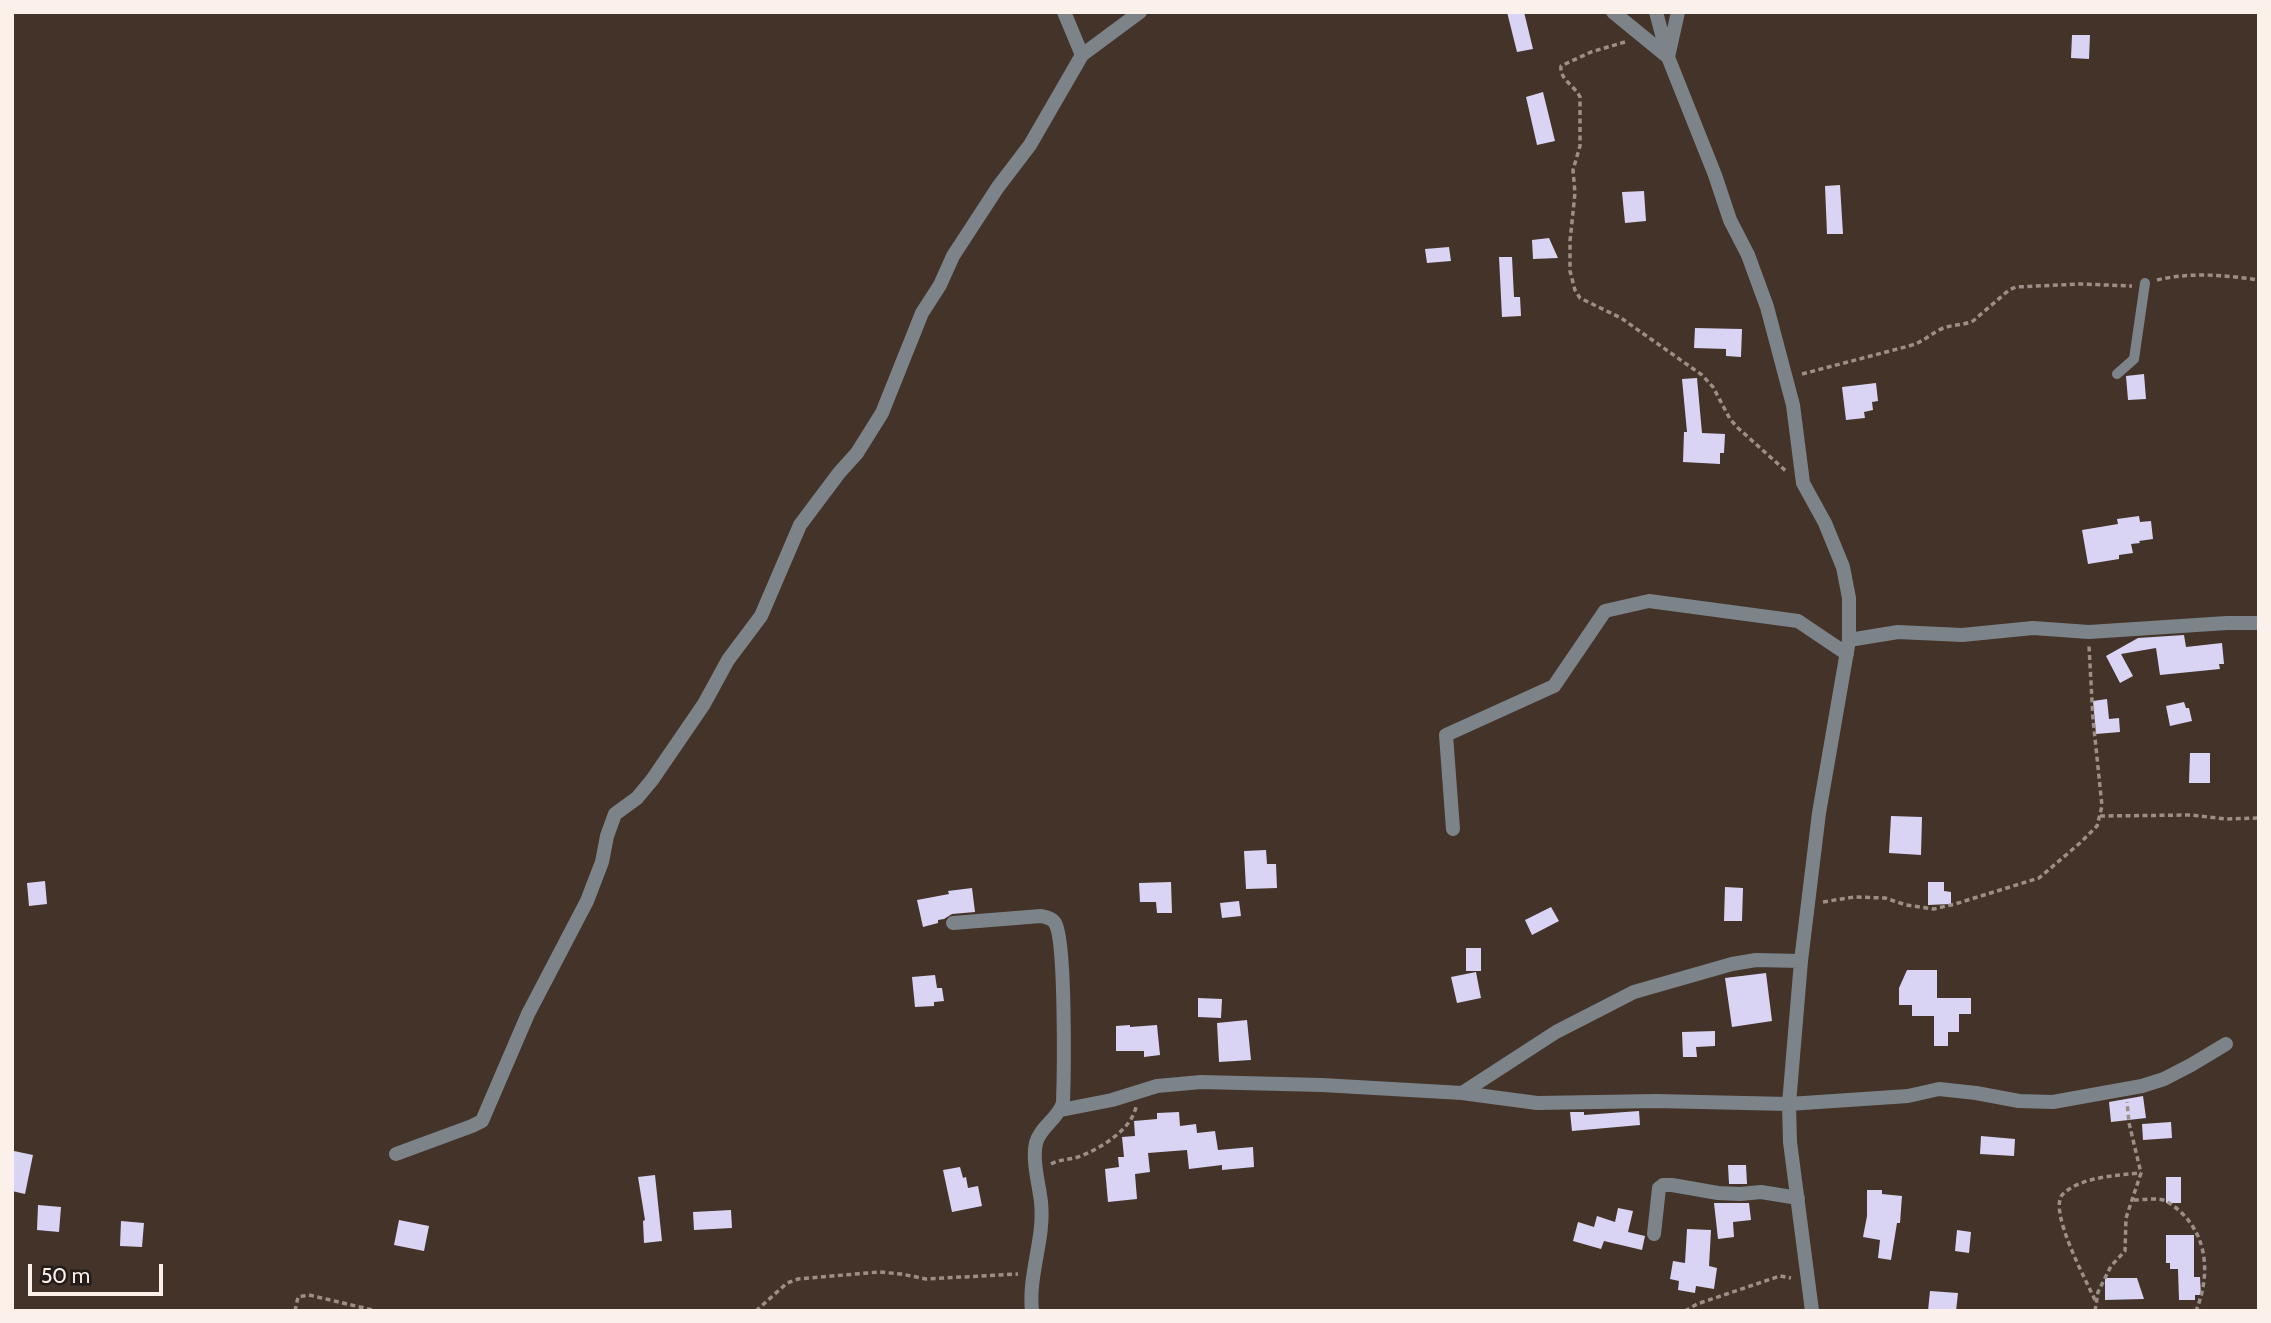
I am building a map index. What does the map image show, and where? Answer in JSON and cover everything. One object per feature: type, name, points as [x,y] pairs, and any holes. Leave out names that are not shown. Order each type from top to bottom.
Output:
[{"type":"street","points":[[1064,12],[1082,55]]},
{"type":"street","points":[[396,1154],[482,1121],[528,1014],[587,901],[602,862],[615,814],[637,798],[652,780],[704,704],[728,660],[761,616],[800,526],[857,453],[882,413],[922,313],[940,285],[953,256],[998,187],[1030,145],[1082,55],[1140,12]]},
{"type":"street","points":[[1613,12],[1668,57]]},
{"type":"street","points":[[1656,12],[1668,57],[1730,220],[1748,255],[1768,307],[1793,405],[1803,483],[1825,523],[1843,567],[1849,598],[1848,647],[1819,813],[1801,961],[1789,1104],[1790,1142],[1812,1311]]},
{"type":"street","points":[[1668,57],[1678,12]]},
{"type":"street","points":[[1453,829],[1446,735],[1554,686],[1605,611],[1650,601],[1798,621],[1848,647],[1898,632],[1962,635],[2032,628],[2089,632],[2259,623]]},
{"type":"street","points":[[953,923],[1041,915],[1050,918],[1059,933],[1063,1094],[1061,1110],[1037,1139],[1035,1151],[1042,1220],[1031,1296],[1032,1311]]},
{"type":"street","points":[[1462,1093],[1556,1032],[1634,992],[1744,962],[1801,961]]},
{"type":"street","points":[[1061,1110],[1112,1100],[1157,1086],[1213,1082],[1462,1093],[1537,1103],[1656,1101],[1789,1104],[1908,1097],[1938,1090],[1976,1093],[2019,1101],[2053,1102],[2126,1090],[2164,1079],[2226,1044]]},
{"type":"street","points":[[1654,1234],[1659,1188],[1664,1185],[1718,1194],[1761,1192],[1798,1198]]},
{"type":"lane","points":[[2117,373],[2134,359],[2145,283]]},
{"type":"path","points":[[1646,40],[1618,43],[1561,66],[1561,74],[1580,97],[1580,146],[1573,170],[1575,193],[1570,241],[1570,271],[1575,290],[1580,298],[1621,318],[1702,375],[1713,387],[1730,419],[1738,428],[1776,464],[1803,483]]},
{"type":"path","points":[[1786,376],[1812,373],[1924,341],[1940,329],[1973,321],[2015,287],[2080,284],[2120,286],[2176,276],[2234,276],[2259,280]]},
{"type":"path","points":[[1808,907],[1834,899],[1854,897],[1885,898],[1906,905],[1934,909],[2039,878],[2080,844],[2097,825],[2102,806],[2088,662],[2089,632]]},
{"type":"path","points":[[2100,816],[2191,815],[2225,819],[2259,818]]},
{"type":"path","points":[[2095,1311],[2098,1292],[2110,1266],[2125,1251],[2126,1218],[2141,1173],[2129,1123],[2126,1090]]},
{"type":"path","points":[[1037,1172],[1059,1160],[1086,1153],[1121,1132],[1133,1118],[1138,1092]]},
{"type":"path","points":[[2096,1302],[2062,1225],[2059,1199],[2063,1193],[2085,1182],[2141,1173]]},
{"type":"path","points":[[2133,1200],[2166,1201],[2191,1222],[2202,1244],[2205,1280],[2196,1311]]},
{"type":"path","points":[[756,1311],[787,1283],[798,1279],[879,1272],[926,1279],[1034,1273]]},
{"type":"path","points":[[1685,1311],[1697,1304],[1780,1276],[1797,1279],[1809,1287]]},
{"type":"path","points":[[295,1311],[298,1297],[309,1295],[377,1311]]},
{"type":"building","points":[[1507,12],[1524,12],[1533,49],[1517,52]]},
{"type":"building","points":[[2072,35],[2090,35],[2089,59],[2071,58]]},
{"type":"building","points":[[1543,92],[1555,141],[1537,145],[1526,97]]},
{"type":"building","points":[[1840,185],[1843,234],[1827,234],[1825,186]]},
{"type":"building","points":[[1644,191],[1646,221],[1625,223],[1622,192]]},
{"type":"building","points":[[1549,238],[1558,258],[1533,259],[1532,240]]},
{"type":"building","points":[[1449,247],[1451,261],[1427,263],[1425,249]]},
{"type":"building","points":[[1499,257],[1512,257],[1514,297],[1520,297],[1521,316],[1502,317]]},
{"type":"building","points":[[1695,328],[1742,329],[1741,357],[1726,356],[1726,349],[1694,348]]},
{"type":"building","points":[[2144,374],[2146,399],[2128,400],[2126,376]]},
{"type":"building","points":[[1697,378],[1702,433],[1725,434],[1724,453],[1720,453],[1720,464],[1683,462],[1684,432],[1687,432],[1682,379]]},
{"type":"building","points":[[1876,383],[1878,401],[1872,402],[1873,410],[1864,412],[1865,418],[1846,420],[1842,387]]},
{"type":"building","points":[[2139,516],[2140,522],[2151,521],[2153,539],[2131,544],[2133,553],[2119,555],[2119,559],[2088,564],[2082,530],[2118,524],[2117,519]]},
{"type":"building","points":[[2184,635],[2186,647],[2222,643],[2224,664],[2219,664],[2220,669],[2160,675],[2156,648],[2121,654],[2133,676],[2120,683],[2106,656],[2138,638]]},
{"type":"building","points":[[2107,699],[2109,719],[2119,718],[2120,732],[2096,734],[2093,701]]},
{"type":"building","points":[[2184,702],[2186,708],[2189,708],[2192,721],[2170,726],[2166,706]]},
{"type":"building","points":[[2190,753],[2210,753],[2210,783],[2189,783]]},
{"type":"building","points":[[1891,816],[1922,817],[1921,855],[1889,853]]},
{"type":"building","points":[[1266,850],[1267,864],[1276,864],[1277,888],[1246,889],[1244,851]]},
{"type":"building","points":[[45,881],[47,904],[29,906],[27,883]]},
{"type":"building","points":[[1171,882],[1172,913],[1157,913],[1156,902],[1140,902],[1139,883]]},
{"type":"building","points":[[1928,882],[1944,882],[1944,891],[1951,892],[1951,904],[1928,905]]},
{"type":"building","points":[[1725,887],[1743,888],[1742,921],[1724,921]]},
{"type":"building","points":[[972,888],[975,912],[952,914],[938,920],[938,923],[923,927],[917,900],[949,894],[948,891]]},
{"type":"building","points":[[1239,901],[1241,916],[1222,918],[1220,903]]},
{"type":"building","points":[[1551,907],[1559,921],[1532,935],[1525,920]]},
{"type":"building","points":[[1466,948],[1481,948],[1481,971],[1466,971]]},
{"type":"building","points":[[1907,970],[1937,970],[1937,998],[1971,998],[1971,1014],[1959,1014],[1959,1032],[1948,1032],[1948,1046],[1934,1046],[1934,1016],[1912,1016],[1912,1005],[1899,1005],[1899,988]]},
{"type":"building","points":[[1476,972],[1481,998],[1457,1003],[1451,977]]},
{"type":"building","points":[[1766,973],[1772,1021],[1732,1027],[1725,978]]},
{"type":"building","points":[[935,975],[937,988],[942,988],[944,1001],[934,1002],[934,1006],[915,1007],[912,977]]},
{"type":"building","points":[[1198,998],[1222,999],[1221,1018],[1198,1017]]},
{"type":"building","points":[[1247,1020],[1251,1060],[1219,1062],[1217,1023]]},
{"type":"building","points":[[1157,1025],[1160,1055],[1144,1057],[1144,1051],[1116,1051],[1116,1026]]},
{"type":"building","points":[[1715,1031],[1715,1046],[1696,1047],[1697,1057],[1683,1057],[1682,1032]]},
{"type":"building","points":[[2143,1096],[2146,1118],[2111,1122],[2109,1102]]},
{"type":"building","points":[[1639,1111],[1640,1125],[1572,1131],[1570,1112],[1584,1112],[1584,1115]]},
{"type":"building","points":[[1179,1112],[1180,1126],[1196,1124],[1197,1133],[1215,1131],[1218,1150],[1253,1147],[1254,1167],[1222,1170],[1222,1165],[1189,1169],[1187,1150],[1148,1153],[1150,1172],[1135,1174],[1137,1199],[1108,1202],[1105,1169],[1119,1167],[1118,1157],[1124,1157],[1122,1137],[1135,1136],[1134,1121],[1157,1119],[1157,1113]]},
{"type":"building","points":[[2171,1122],[2172,1138],[2143,1140],[2142,1124]]},
{"type":"building","points":[[1981,1136],[2015,1139],[2014,1156],[1980,1154]]},
{"type":"building","points":[[14,1151],[33,1155],[25,1194],[12,1191]]},
{"type":"building","points":[[1728,1165],[1746,1165],[1747,1184],[1729,1184]]},
{"type":"building","points":[[960,1167],[968,1188],[978,1186],[982,1206],[952,1212],[943,1170]]},
{"type":"building","points":[[655,1175],[662,1241],[644,1243],[645,1220],[638,1177]]},
{"type":"building","points":[[2166,1177],[2181,1177],[2181,1203],[2166,1203]]},
{"type":"building","points":[[1867,1190],[1882,1190],[1882,1194],[1902,1196],[1900,1223],[1897,1223],[1891,1260],[1878,1258],[1880,1240],[1863,1237],[1867,1216]]},
{"type":"building","points":[[1714,1203],[1749,1203],[1751,1220],[1733,1222],[1734,1237],[1718,1239]]},
{"type":"building","points":[[38,1205],[61,1207],[59,1232],[37,1230]]},
{"type":"building","points":[[1618,1208],[1633,1211],[1628,1232],[1645,1236],[1642,1250],[1604,1241],[1601,1249],[1573,1241],[1578,1222],[1594,1227],[1597,1216],[1615,1222]]},
{"type":"building","points":[[731,1210],[732,1228],[694,1230],[693,1212]]},
{"type":"building","points":[[399,1220],[429,1226],[424,1251],[394,1245]]},
{"type":"building","points":[[121,1221],[144,1223],[142,1247],[120,1246]]},
{"type":"building","points":[[1687,1229],[1711,1230],[1709,1266],[1717,1268],[1714,1289],[1696,1286],[1695,1293],[1678,1290],[1679,1281],[1670,1279],[1673,1261],[1685,1263]]},
{"type":"building","points":[[1957,1230],[1971,1232],[1969,1253],[1955,1251]]},
{"type":"building","points":[[2166,1235],[2194,1235],[2194,1277],[2200,1277],[2201,1295],[2195,1295],[2195,1300],[2179,1300],[2178,1269],[2170,1269],[2170,1263],[2166,1263]]},
{"type":"building","points":[[2105,1278],[2137,1278],[2144,1299],[2105,1300]]},
{"type":"building","points":[[1930,1291],[1958,1293],[1956,1311],[1928,1311]]}]
